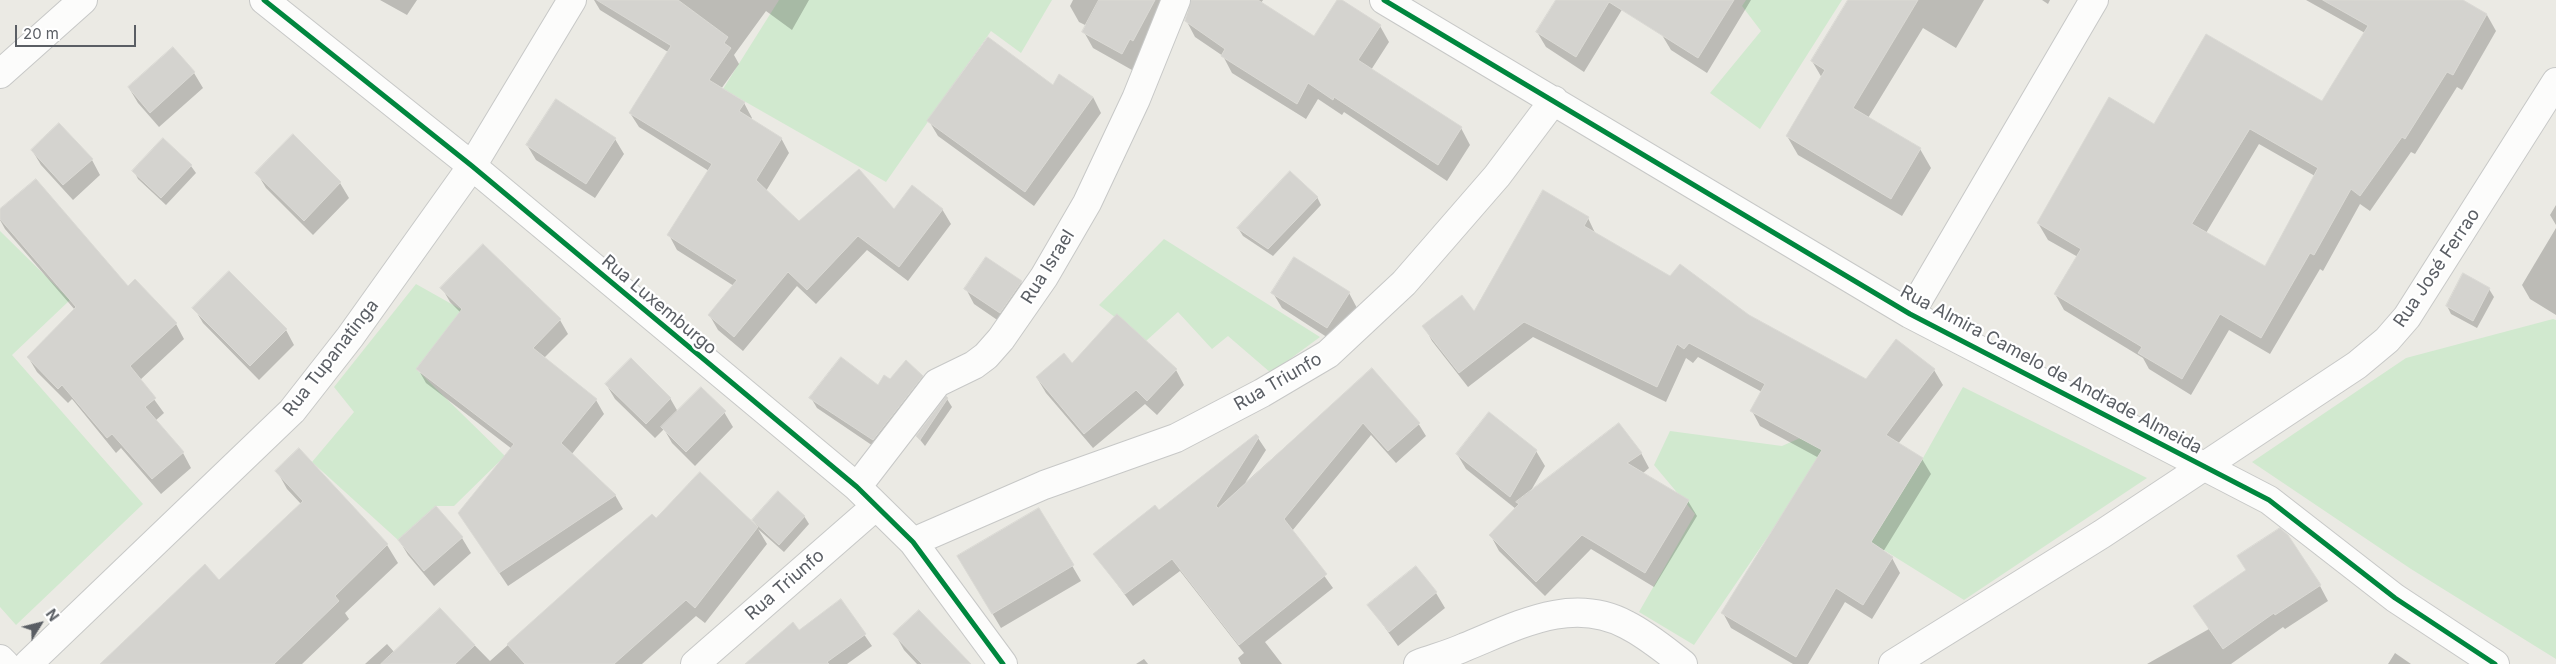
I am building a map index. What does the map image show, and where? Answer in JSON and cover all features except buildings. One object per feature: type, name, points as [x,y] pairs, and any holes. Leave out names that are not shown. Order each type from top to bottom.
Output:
[{"type":"street","points":[[0,74],[83,0]]},
{"type":"street","name":"Rua Luxemburgo","points":[[264,0],[472,166],[857,487],[913,542],[1003,664]]},
{"type":"street","name":"Rua Tupanatinga","points":[[28,664],[292,411],[350,337],[472,166],[572,0]]},
{"type":"street","name":"Rua Israel","points":[[857,487],[937,383],[974,365],[986,356],[1001,339],[1044,277],[1087,203],[1136,99],[1176,0]]},
{"type":"street","name":"Rua Almira Camelo de Andrade Almeida","points":[[1384,0],[1910,314],[2269,500],[2395,598],[2494,664]]},
{"type":"street","points":[[1910,314],[2094,0]]},
{"type":"street","name":"Rua José Ferrao","points":[[1893,664],[2210,469],[2357,364],[2387,340],[2407,317],[2429,284],[2556,82]]},
{"type":"street","name":"Rua Triunfo","points":[[913,542],[1044,485],[1176,438],[1262,393],[1328,354],[1404,283],[1497,176],[1554,100]]},
{"type":"street","name":"Rua Triunfo","points":[[695,664],[876,506]]},
{"type":"street","points":[[1418,664],[1463,648],[1530,619],[1561,613],[1592,613],[1627,624],[1684,664]]},
{"type":"street","points":[[0,658],[5,664]]},
{"type":"green space","points":[[779,0],[1052,0],[1021,53],[991,31],[886,182],[723,89]]},
{"type":"green space","points":[[1746,0],[1842,0],[1760,129],[1710,93],[1761,31],[1742,6]]},
{"type":"green space","points":[[0,231],[70,300],[12,355],[143,504],[16,625],[0,607]]},
{"type":"green space","points":[[1164,239],[1320,337],[1271,373],[1228,336],[1212,349],[1178,312],[1146,341],[1099,305]]},
{"type":"green space","points":[[416,284],[464,311],[416,369],[505,456],[454,506],[436,506],[398,540],[312,462],[354,412],[334,387]]},
{"type":"green space","points":[[2553,319],[2556,320],[2556,659],[2411,569],[2252,462],[2406,358]]},
{"type":"green space","points":[[1963,387],[2147,478],[1964,600],[1871,542],[1923,458]]},
{"type":"green space","points":[[1670,431],[1782,446],[1800,438],[1829,447],[1694,645],[1639,612],[1695,514],[1654,465]]},
{"type":"cycle path","points":[[264,0],[472,166],[857,487],[913,542],[1003,664]]},
{"type":"cycle path","points":[[1384,0],[1910,314],[2269,500],[2395,598],[2495,664]]}]
